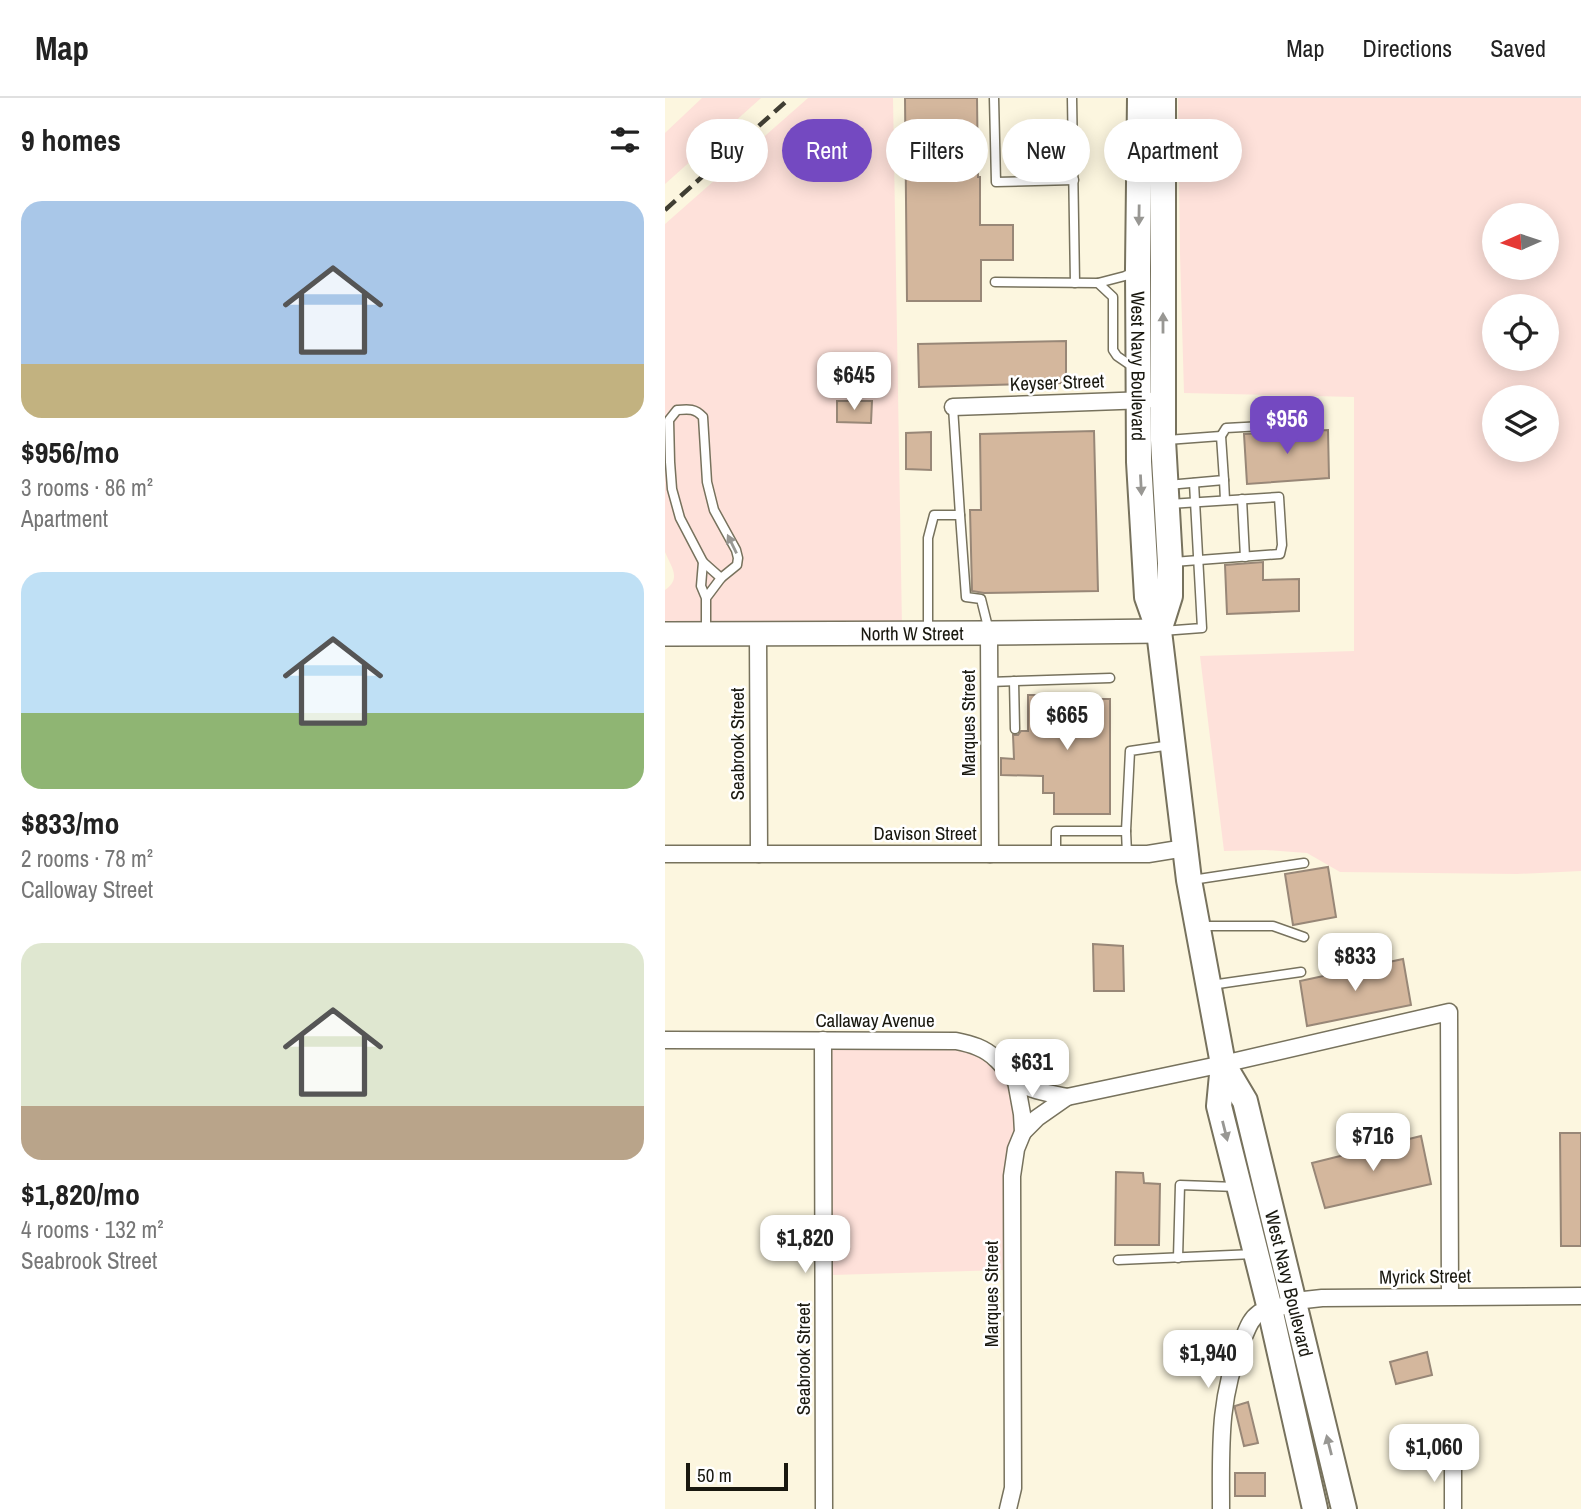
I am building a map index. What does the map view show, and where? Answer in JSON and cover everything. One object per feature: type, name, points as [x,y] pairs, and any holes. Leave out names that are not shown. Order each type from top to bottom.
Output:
[{"type":"main road","name":"West Navy Boulevard","points":[[1140,98],[1139,462],[1147,597],[1159,631],[1189,880],[1223,1064],[1219,1106],[1257,1253],[1315,1509]]},
{"type":"main road","name":"West Navy Boulevard","points":[[1159,631],[1170,596],[1163,440],[1163,98]]},
{"type":"main road","name":"North W Street","points":[[665,634],[1159,631]]},
{"type":"main road","name":"West Navy Boulevard","points":[[1223,1064],[1245,1101],[1344,1509]]},
{"type":"street","name":"Keyser Street","points":[[953,407],[1164,400]]},
{"type":"street","name":"Seabrook Street","points":[[758,634],[759,854]]},
{"type":"street","name":"Marques Street","points":[[989,634],[990,854]]},
{"type":"street","name":"Davison Street","points":[[665,854],[1127,854],[1164,853],[1185,848]]},
{"type":"street","name":"Callaway Avenue","points":[[665,1040],[956,1041],[983,1049],[995,1057],[1016,1081],[1046,1093],[1067,1097],[1449,1012],[1450,1296]]},
{"type":"street","name":"Seabrook Street","points":[[823,1040],[824,1509]]},
{"type":"street","name":"Marques Street","points":[[1008,1509],[1013,1488],[1012,1176],[1016,1149],[1023,1132],[1016,1081]]},
{"type":"street","name":"Callaway Avenue","points":[[1023,1132],[1037,1118],[1067,1097]]},
{"type":"street","name":"Myrick Street","points":[[1270,1309],[1322,1298],[1581,1296]]},
{"type":"street","points":[[1221,1509],[1221,1428],[1227,1387],[1250,1323],[1259,1313],[1270,1309]]},
{"type":"street","points":[[1453,1459],[1453,1509]]},
{"type":"lane","points":[[994,98],[996,181],[1002,181]]},
{"type":"lane","points":[[1072,98],[1073,119]]},
{"type":"lane","points":[[1074,182],[1075,283]]},
{"type":"lane","points":[[995,282],[1098,283],[1125,276],[1138,269]]},
{"type":"lane","points":[[1098,283],[1113,297],[1113,350],[1117,356],[1139,370],[1163,374]]},
{"type":"lane","points":[[953,407],[966,597],[981,599],[989,634]]},
{"type":"lane","points":[[706,598],[737,565],[738,558],[714,510],[707,482],[703,417],[690,409],[677,410],[669,419],[670,462],[680,518],[703,562],[721,579]]},
{"type":"lane","points":[[1225,500],[1221,436],[1226,428],[1281,425]]},
{"type":"lane","points":[[1163,440],[1221,436]]},
{"type":"lane","points":[[1166,495],[1194,483],[1224,480]]},
{"type":"lane","points":[[1159,631],[1202,628],[1194,483]]},
{"type":"lane","points":[[1166,495],[1195,502],[1279,497],[1282,545],[1280,554],[1170,563]]},
{"type":"lane","points":[[1242,499],[1245,557]]},
{"type":"lane","points":[[928,634],[927,538],[934,515],[960,515]]},
{"type":"lane","points":[[703,562],[701,586],[706,598],[706,634]]},
{"type":"lane","points":[[989,682],[1110,678]]},
{"type":"lane","points":[[1014,681],[1015,729]]},
{"type":"lane","points":[[1127,854],[1130,751],[1172,745]]},
{"type":"lane","points":[[1056,854],[1056,831],[1126,831]]},
{"type":"lane","points":[[1189,880],[1304,863]]},
{"type":"lane","points":[[1197,926],[1273,926],[1304,937]]},
{"type":"lane","points":[[1208,985],[1301,972]]},
{"type":"lane","points":[[1178,1258],[1180,1185],[1240,1187]]},
{"type":"lane","points":[[1118,1260],[1257,1253]]},
{"type":"shaded area","points":[[702,98],[761,98],[738,119],[686,119],[686,165],[665,184],[665,133]]},
{"type":"shaded area","points":[[808,98],[893,98],[893,119],[886,119],[886,182],[894,182],[902,627],[665,627],[665,590],[674,577],[665,552],[665,224],[713,182],[768,182],[768,133],[782,121],[782,182],[872,182],[872,119],[784,119]]},
{"type":"shaded area","points":[[1178,98],[1581,98],[1581,871],[1517,874],[1340,872],[1307,853],[1224,851],[1200,656],[1354,651],[1354,397],[1184,393],[1179,182],[1242,182],[1242,119],[1178,119]]},
{"type":"shaded area","points":[[831,1047],[955,1048],[979,1055],[989,1062],[1008,1084],[1015,1130],[1012,1133],[1005,1167],[1004,1270],[832,1275]]},
{"type":"building","points":[[905,98],[977,98],[977,119],[905,119]]},
{"type":"building","points":[[906,182],[980,182],[980,225],[1013,225],[1013,260],[981,260],[981,301],[907,301]]},
{"type":"building","points":[[1066,341],[1066,383],[919,387],[918,344]]},
{"type":"building","points":[[837,401],[872,401],[871,423],[837,422]]},
{"type":"building","points":[[1328,430],[1329,478],[1247,484],[1244,434]]},
{"type":"building","points":[[1094,431],[1098,591],[972,591],[970,510],[981,510],[980,434]]},
{"type":"building","points":[[931,432],[931,470],[906,469],[906,433]]},
{"type":"building","points":[[1263,562],[1263,580],[1299,579],[1299,611],[1227,614],[1225,565]]},
{"type":"building","points":[[1028,695],[1110,699],[1110,814],[1054,814],[1054,793],[1043,793],[1043,776],[1001,775],[1001,758],[1014,759],[1013,735],[1028,731]]},
{"type":"building","points":[[1328,867],[1336,917],[1293,925],[1285,874]]},
{"type":"building","points":[[1093,944],[1123,946],[1124,991],[1094,991]]},
{"type":"building","points":[[1403,959],[1411,1005],[1307,1026],[1300,981]]},
{"type":"building","points":[[1560,1133],[1581,1133],[1581,1246],[1561,1246]]},
{"type":"building","points":[[1421,1136],[1431,1184],[1325,1208],[1312,1163]]},
{"type":"building","points":[[1116,1172],[1143,1173],[1144,1183],[1160,1184],[1159,1245],[1115,1245]]},
{"type":"building","points":[[1427,1352],[1432,1375],[1396,1384],[1390,1362]]},
{"type":"building","points":[[1248,1402],[1258,1443],[1244,1446],[1235,1406]]},
{"type":"building","points":[[1235,1473],[1265,1473],[1265,1496],[1235,1496]]},
{"type":"railway","points":[[665,210],[790,98]]}]
